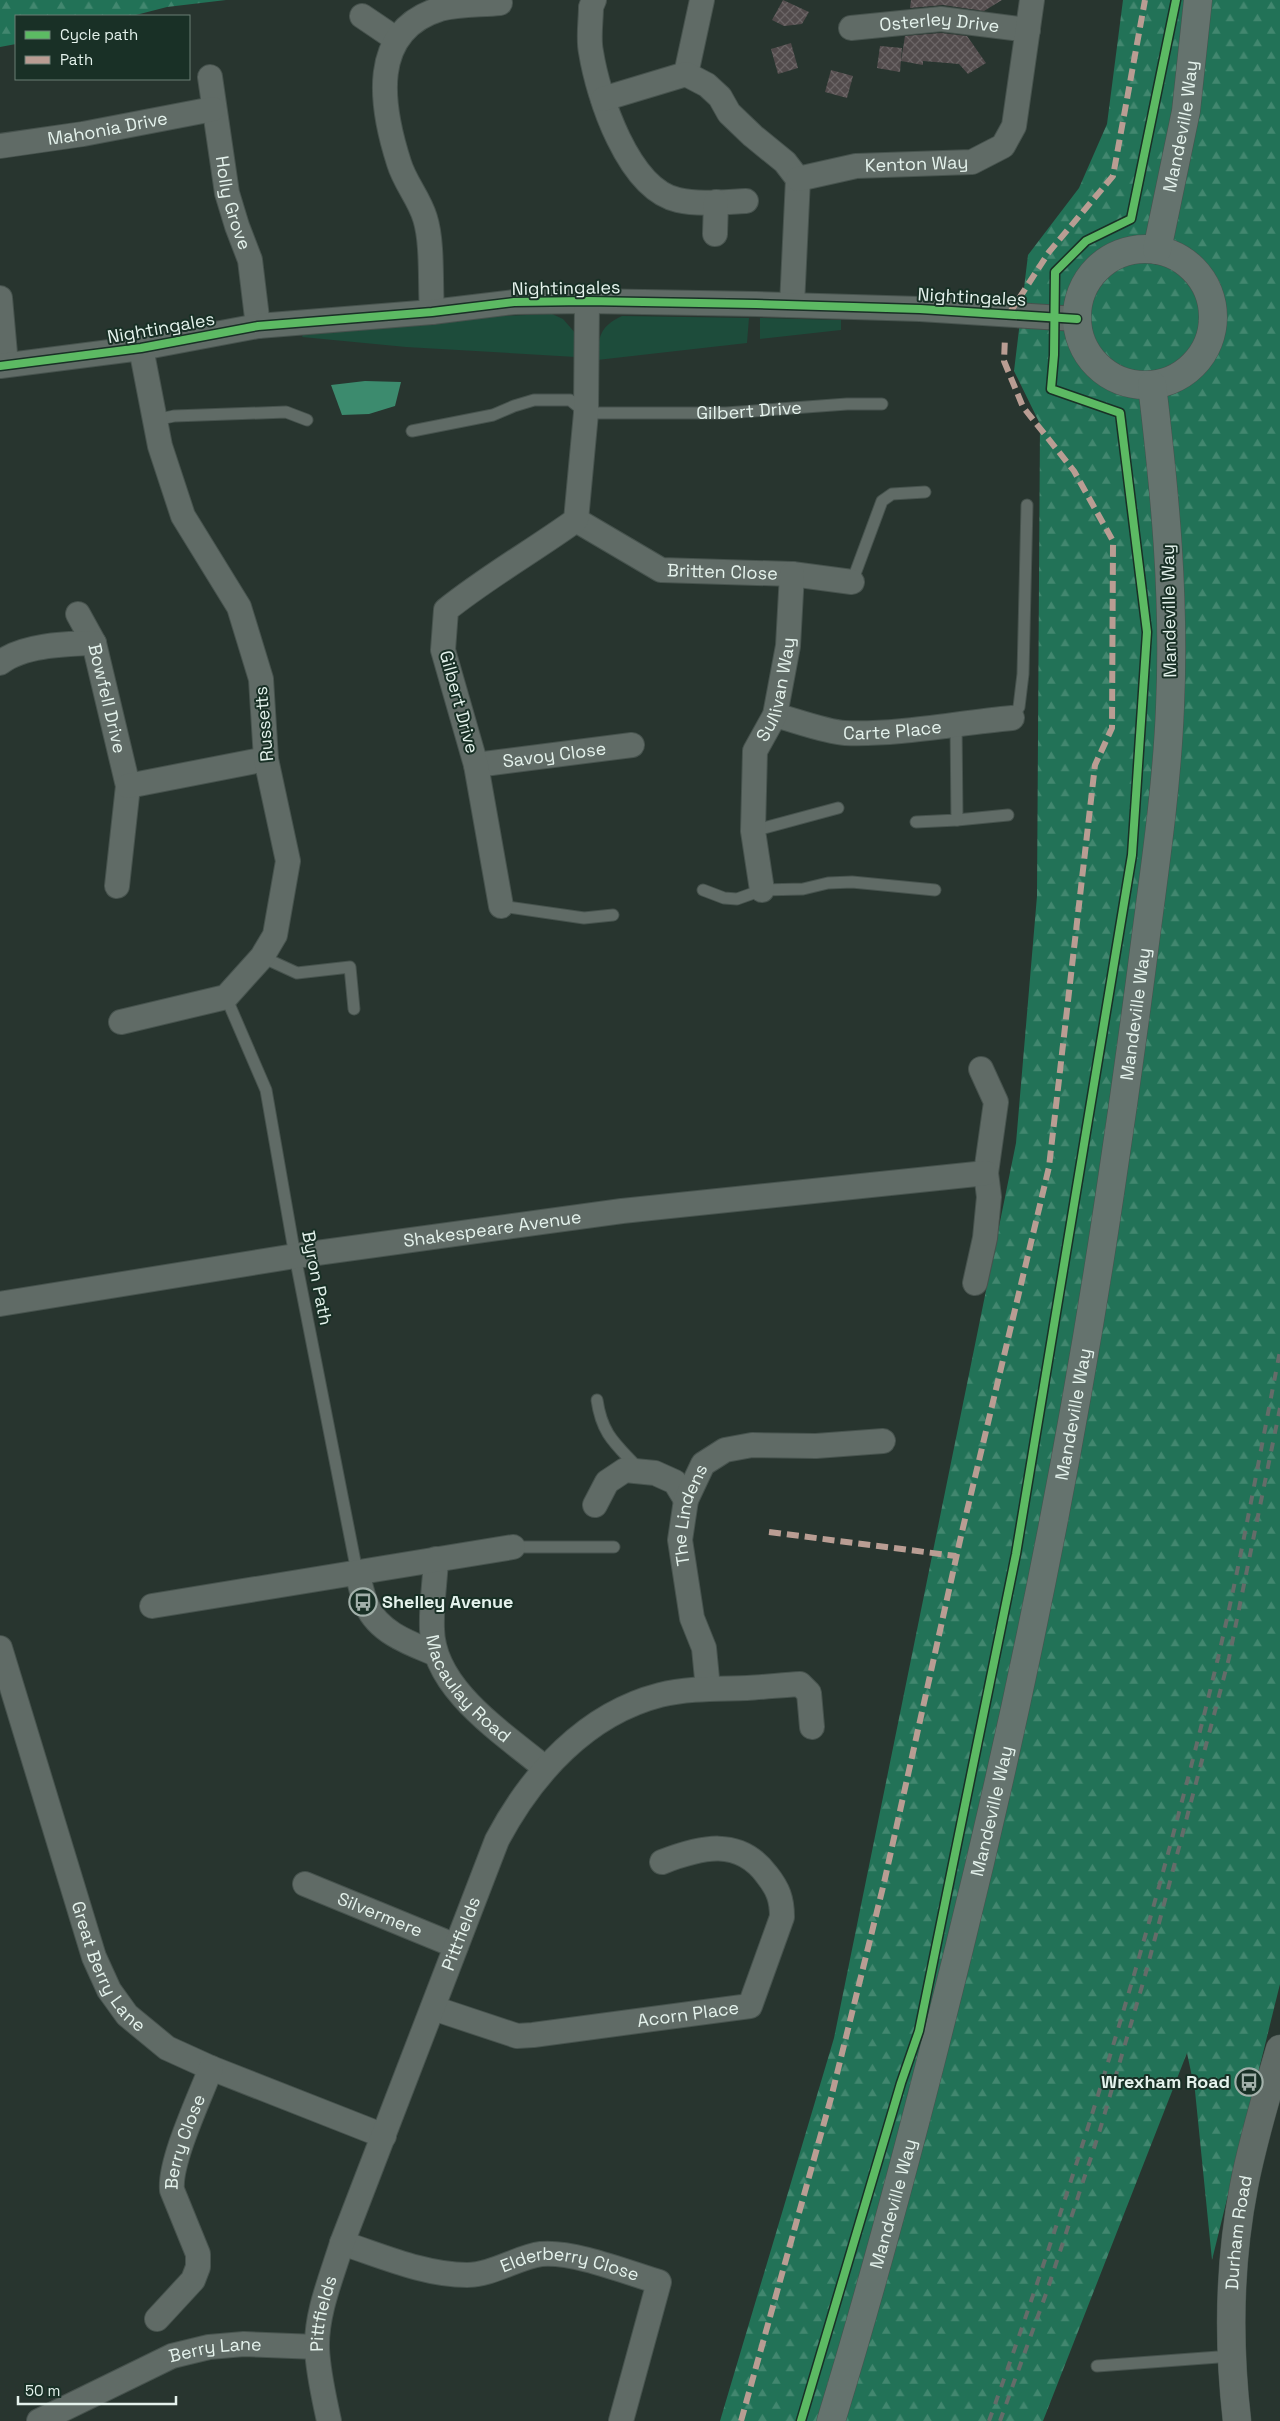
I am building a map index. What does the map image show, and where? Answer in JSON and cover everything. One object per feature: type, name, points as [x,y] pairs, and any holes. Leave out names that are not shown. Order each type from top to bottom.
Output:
[{"type":"main road","name":"Mandeville Way","points":[[1157,250],[1186,111],[1198,0]]},
{"type":"main road","points":[[1141,249],[1157,250],[1178,258],[1194,271],[1206,287],[1212,304],[1213,322],[1209,339],[1199,358],[1185,372],[1170,381],[1152,385],[1121,382],[1106,374],[1091,360],[1081,341],[1077,319],[1079,300],[1085,285],[1098,268],[1111,258],[1125,252],[1141,249]]},
{"type":"main road","name":"Mandeville Way","points":[[831,2421],[866,2308],[910,2144],[999,1785],[1054,1524],[1099,1271],[1151,895],[1170,711],[1171,588],[1166,504],[1152,385]]},
{"type":"street","points":[[594,0],[591,7],[590,51],[602,99],[616,136],[635,167],[652,185],[676,200],[746,201]]},
{"type":"street","points":[[686,74],[702,0]]},
{"type":"street","name":"Kenton Way","points":[[798,179],[856,166],[972,162],[1003,146],[1014,126],[1032,0]]},
{"type":"street","points":[[432,312],[425,218],[406,184],[398,163],[385,105],[383,83],[391,49],[396,39],[422,16],[442,9],[500,3]]},
{"type":"street","points":[[362,16],[396,39]]},
{"type":"street","name":"Osterley Drive","points":[[851,28],[941,19],[1028,30]]},
{"type":"street","points":[[602,99],[686,74],[707,85],[720,97],[729,113],[752,136],[785,162],[798,179],[792,305]]},
{"type":"street","name":"Holly Grove","points":[[210,77],[213,110],[227,193],[250,260],[258,326]]},
{"type":"street","name":"Mahonia Drive","points":[[0,146],[83,134],[213,110]]},
{"type":"street","points":[[716,202],[716,234]]},
{"type":"street","points":[[0,298],[3,366]]},
{"type":"street","points":[[576,520],[586,413],[587,301]]},
{"type":"street","name":"Nightingales","points":[[3,366],[141,348],[258,326],[432,312],[514,302],[587,301],[792,305],[920,309],[1077,319]]},
{"type":"street","name":"Russetts","points":[[141,348],[160,446],[183,516],[239,607],[261,679],[266,759],[288,861],[275,935],[262,957],[226,997]]},
{"type":"street","name":"Britten Close","points":[[576,520],[661,570],[792,574],[852,582]]},
{"type":"street","name":"Gilbert Drive","points":[[501,906],[476,765],[443,650],[446,610],[477,585],[527,555],[576,520]]},
{"type":"street","name":"Sullivan Way","points":[[762,890],[753,831],[755,751],[774,715],[788,646],[792,574]]},
{"type":"street","name":"Bowfell Drive","points":[[78,614],[94,644],[128,786],[117,886]]},
{"type":"street","points":[[0,662],[11,654],[62,644],[94,644]]},
{"type":"street","name":"Carte Place","points":[[774,715],[843,733],[929,730],[956,723],[1012,718]]},
{"type":"street","name":"Savoy Close","points":[[476,765],[632,745]]},
{"type":"street","points":[[128,786],[266,759]]},
{"type":"street","points":[[122,1022],[226,997]]},
{"type":"street","points":[[975,1283],[985,1238],[989,1197],[986,1173],[996,1102],[981,1069]]},
{"type":"street","name":"Shakespeare Avenue","points":[[0,1304],[294,1256],[622,1211],[986,1173]]},
{"type":"street","name":"The Lindens","points":[[708,1689],[704,1648],[692,1618],[680,1540],[686,1500],[703,1464],[724,1450],[752,1445],[816,1446],[883,1441]]},
{"type":"street","points":[[595,1505],[607,1482],[625,1470],[655,1473],[675,1482],[686,1500]]},
{"type":"street","points":[[152,1606],[513,1547]]},
{"type":"street","name":"Macaulay Road","points":[[436,1559],[432,1630],[436,1654],[446,1675],[472,1706],[544,1768]]},
{"type":"street","points":[[357,1572],[367,1607],[386,1629],[405,1641],[436,1654]]},
{"type":"street","name":"Great Berry Lane","points":[[0,1648],[94,1957],[109,1990],[127,2015],[167,2048],[211,2068],[384,2136]]},
{"type":"street","name":"Pittfields","points":[[329,2421],[320,2379],[317,2347],[327,2289],[342,2243],[497,1840],[510,1816],[544,1768],[581,1734],[632,1705],[660,1695],[708,1689],[800,1684],[809,1693],[812,1727]]},
{"type":"street","name":"Acorn Place","points":[[433,2008],[517,2036],[750,2006],[782,1917],[782,1902],[778,1888],[760,1866],[744,1853],[720,1848],[687,1853],[662,1862]]},
{"type":"street","name":"Silvermere","points":[[305,1884],[456,1946]]},
{"type":"street","name":"Durham Road","points":[[1236,2421],[1232,2356],[1232,2282],[1242,2196],[1258,2124],[1280,2049]]},
{"type":"street","name":"Berry Close","points":[[158,2319],[197,2273],[198,2254],[172,2190],[171,2182],[174,2164],[211,2068]]},
{"type":"street","name":"Elderberry Close","points":[[342,2243],[443,2274],[470,2275],[506,2266],[540,2254],[564,2255],[659,2282],[620,2421]]},
{"type":"street","name":"Berry Lane","points":[[39,2421],[172,2356],[208,2347],[244,2344],[317,2347]]},
{"type":"lane","points":[[412,431],[493,415],[534,400],[570,400],[586,413]]},
{"type":"lane","name":"Gilbert Drive","points":[[586,413],[726,413],[847,404],[882,404]]},
{"type":"lane","points":[[155,420],[174,416],[286,412],[307,420]]},
{"type":"lane","points":[[852,582],[882,501],[892,494],[925,492]]},
{"type":"lane","points":[[1012,718],[1019,707],[1023,674],[1027,505]]},
{"type":"lane","points":[[956,723],[957,820]]},
{"type":"lane","points":[[753,831],[838,808]]},
{"type":"lane","points":[[916,822],[1008,815]]},
{"type":"lane","points":[[703,890],[724,898],[738,900],[762,890],[802,889],[828,883],[852,882],[935,890]]},
{"type":"lane","points":[[501,906],[584,918],[613,915]]},
{"type":"lane","points":[[262,957],[297,973],[350,967],[354,1009]]},
{"type":"lane","name":"Byron Path","points":[[226,997],[266,1090],[294,1256],[357,1572]]},
{"type":"lane","points":[[597,1400],[603,1428],[642,1472]]},
{"type":"lane","points":[[513,1547],[614,1546]]},
{"type":"lane","points":[[1096,2366],[1232,2356]]},
{"type":"shaded area","points":[[552,314],[563,319],[577,335],[576,357],[406,347],[302,337],[305,330],[339,323]]},
{"type":"shaded area","points":[[622,316],[749,318],[747,343],[597,360],[602,333],[609,324]]},
{"type":"shaded area","points":[[760,318],[841,320],[841,330],[760,339]]},
{"type":"shaded area","points":[[365,381],[401,382],[395,406],[369,414],[342,415],[331,385]]},
{"type":"green space","points":[[0,0],[226,0],[167,7],[136,15],[15,15],[15,44],[0,47]]},
{"type":"green space","points":[[1123,0],[1280,0],[1280,1984],[1212,2260],[1195,2091],[1187,2053],[1043,2421],[720,2421],[834,2038],[1016,1143],[1037,896],[1040,424],[1014,371],[1028,255],[1079,188],[1107,124]]},
{"type":"building","points":[[783,0],[809,12],[802,24],[784,26],[772,20]]},
{"type":"building","points":[[911,0],[1002,0],[984,11],[943,5],[910,8]]},
{"type":"building","points":[[941,33],[967,36],[986,63],[968,74],[959,64],[923,61],[923,65],[901,61],[905,36]]},
{"type":"building","points":[[791,43],[798,68],[778,74],[771,49]]},
{"type":"building","points":[[880,46],[902,48],[900,72],[877,68]]},
{"type":"building","points":[[831,70],[853,76],[847,98],[825,92]]},
{"type":"railway","points":[[989,2421],[1085,2138],[1169,1851],[1227,1620],[1280,1351]]},
{"type":"railway","points":[[1000,2421],[1047,2291],[1099,2133],[1145,1976],[1229,1658],[1280,1408]]},
{"type":"marked path","points":[[1009,314],[1049,252],[1113,176],[1145,0]]},
{"type":"marked path","points":[[741,2421],[831,2098],[884,1883],[961,1536],[1049,1167],[1095,765],[1112,728],[1113,541],[1074,471],[1023,407],[1004,361],[1005,337]]},
{"type":"marked path","points":[[769,1532],[956,1556]]},
{"type":"cycle path","points":[[801,2421],[901,2083],[919,2031],[1016,1554],[1132,855],[1147,632],[1120,413],[1051,389],[1054,355],[1055,272],[1086,241],[1131,219],[1176,0]]},
{"type":"cycle path","points":[[0,366],[141,348],[258,326],[432,312],[514,302],[587,301],[756,304],[920,309],[1077,319]]},
{"type":"place","name":"Shelley Avenue","points":[[363,1602]]},
{"type":"place","name":"Wrexham Road","points":[[1249,2082]]}]
